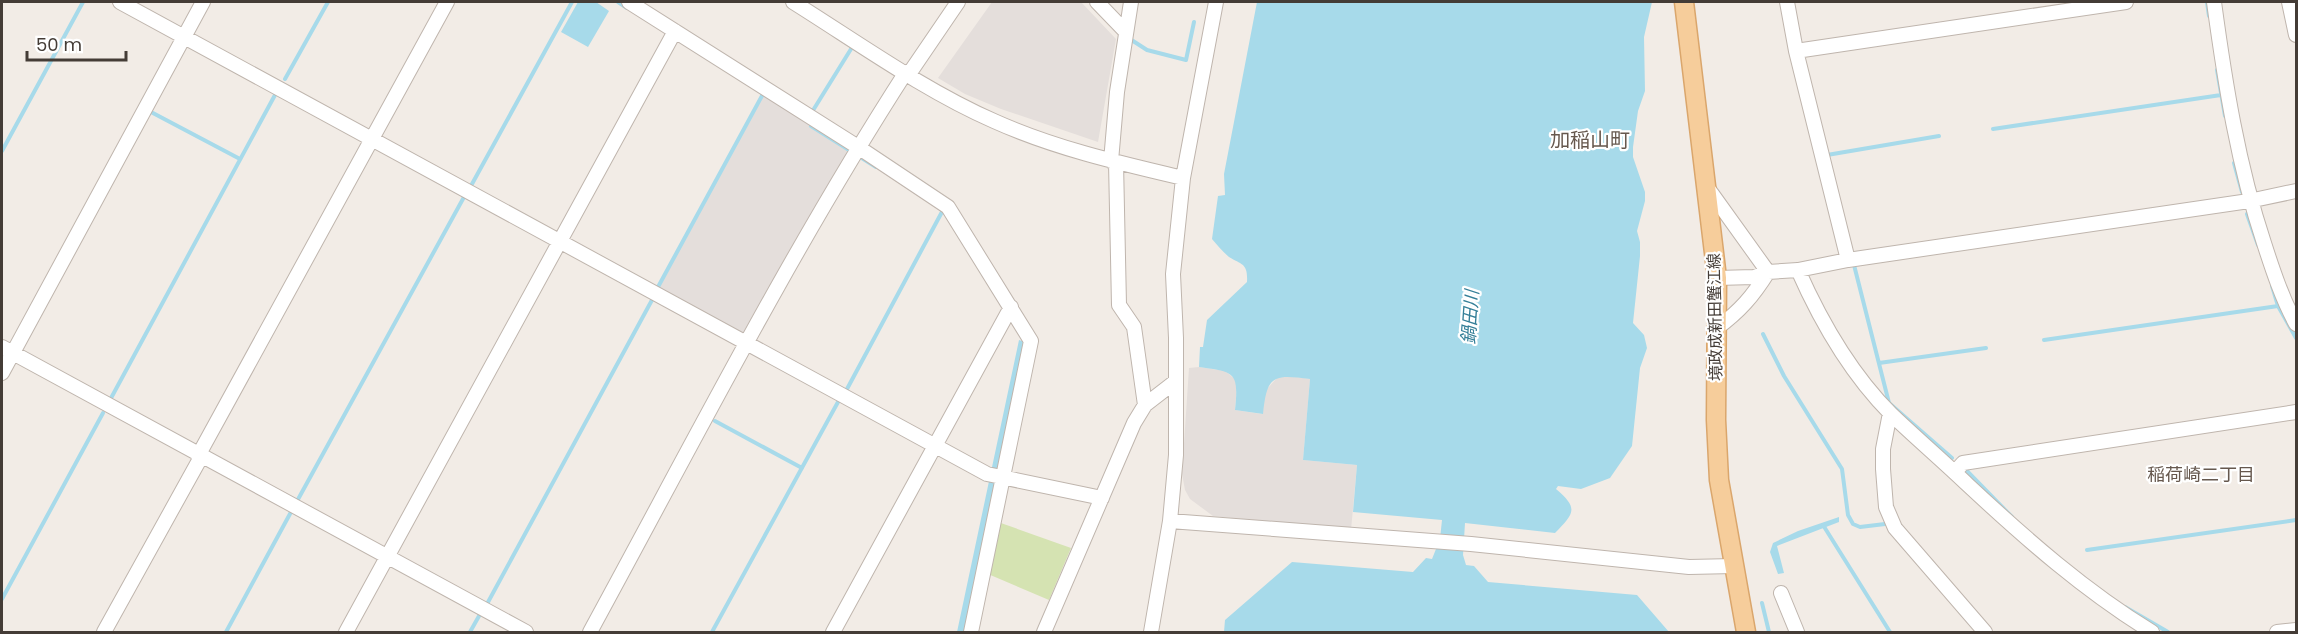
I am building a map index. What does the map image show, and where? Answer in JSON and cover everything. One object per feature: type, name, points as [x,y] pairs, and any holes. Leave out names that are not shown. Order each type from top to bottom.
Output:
[{"type":"main road","name":"境政成新田蟹江線","points":[[1684,2],[1717,278],[1716,420],[1719,480],[1746,633]]},
{"type":"street","points":[[120,2],[935,446],[996,476],[1102,498]]},
{"type":"street","points":[[2,373],[7,350],[203,2]]},
{"type":"street","points":[[104,633],[447,2]]},
{"type":"street","points":[[628,2],[856,151],[948,207],[1030,340],[996,476],[971,633]]},
{"type":"street","points":[[793,2],[808,5],[959,105],[995,122],[1034,137],[1114,161],[1183,178]]},
{"type":"street","points":[[1098,2],[1125,31]]},
{"type":"street","points":[[1131,2],[1117,92],[1114,161],[1119,304],[1134,327],[1145,405]]},
{"type":"street","points":[[1151,633],[1170,521],[1176,455],[1173,274],[1183,178],[1216,2]]},
{"type":"street","points":[[1787,2],[1796,51],[1848,260]]},
{"type":"street","points":[[1796,51],[2126,2]]},
{"type":"street","points":[[2214,2],[2228,97],[2249,201],[2283,300],[2296,324]]},
{"type":"street","points":[[2289,2],[2296,35]]},
{"type":"street","points":[[590,633],[747,344],[856,151],[954,3]]},
{"type":"street","points":[[345,633],[675,32]]},
{"type":"street","points":[[1706,185],[1768,272]]},
{"type":"street","points":[[1717,278],[1754,277],[1768,272],[1798,270],[1848,260],[2249,201],[2296,191]]},
{"type":"street","points":[[1798,270],[1830,335],[1858,376],[1890,413],[2031,543],[2115,610],[2152,633]]},
{"type":"street","points":[[1717,328],[1753,296],[1768,272]]},
{"type":"street","points":[[833,633],[1011,307]]},
{"type":"street","points":[[7,350],[526,633]]},
{"type":"street","points":[[1044,633],[1134,423],[1145,405],[1176,381]]},
{"type":"street","points":[[1955,472],[1963,463],[2296,412]]},
{"type":"street","points":[[1890,413],[1882,449],[1886,507],[1895,528],[1985,633]]},
{"type":"street","points":[[1170,521],[1471,544],[1689,567],[1734,566]]},
{"type":"street","points":[[1781,593],[1797,633]]},
{"type":"street","points":[[2277,633],[2296,630]]},
{"type":"shaded area","points":[[992,2],[1081,2],[1116,39],[1098,142],[1001,109],[965,94],[938,78]]},
{"type":"shaded area","points":[[763,94],[849,149],[745,337],[657,289]]},
{"type":"shaded area","points":[[1199,367],[1225,371],[1235,379],[1237,386],[1235,410],[1262,414],[1265,391],[1278,377],[1285,375],[1310,379],[1303,460],[1357,465],[1351,530],[1213,516],[1190,499],[1185,490],[1182,474],[1189,368]]},
{"type":"green space","points":[[998,522],[1071,548],[1049,600],[988,574]]},
{"type":"water","points":[[578,2],[596,2],[609,11],[588,47],[561,32]]},
{"type":"water","name":"鍋田川","points":[[1257,2],[1652,2],[1644,37],[1645,91],[1638,111],[1633,147],[1633,157],[1645,192],[1645,201],[1637,231],[1640,256],[1633,323],[1644,335],[1647,348],[1640,368],[1632,446],[1610,478],[1581,489],[1558,486],[1556,489],[1564,496],[1571,511],[1570,516],[1555,533],[1465,523],[1463,555],[1466,565],[1474,566],[1488,582],[1637,595],[1669,632],[1224,632],[1225,620],[1292,562],[1413,572],[1426,558],[1432,559],[1440,539],[1442,520],[1353,512],[1357,465],[1303,460],[1310,379],[1288,377],[1274,380],[1267,391],[1263,414],[1235,410],[1236,388],[1232,376],[1220,370],[1199,367],[1200,347],[1203,347],[1207,320],[1247,282],[1243,265],[1229,257],[1212,239],[1218,196],[1225,195],[1224,174]]},
{"type":"water","points":[[1019,340],[1025,342],[966,632],[957,632]]},
{"type":"water","points":[[1839,517],[1839,522],[1777,546],[1784,573],[1778,574],[1770,552],[1773,543],[1798,531]]},
{"type":"waterway","points":[[2,151],[83,2]]},
{"type":"waterway","points":[[285,79],[328,2]]},
{"type":"waterway","points":[[472,184],[572,2]]},
{"type":"waterway","points":[[618,2],[627,8]]},
{"type":"waterway","points":[[2207,2],[2209,16]]},
{"type":"waterway","points":[[1130,39],[1147,50],[1186,60],[1194,22]]},
{"type":"waterway","points":[[812,112],[851,49]]},
{"type":"waterway","points":[[2217,70],[2225,116]]},
{"type":"waterway","points":[[658,287],[763,94]]},
{"type":"waterway","points":[[110,400],[275,95]]},
{"type":"waterway","points":[[1993,129],[2221,95]]},
{"type":"waterway","points":[[151,112],[240,159]]},
{"type":"waterway","points":[[811,126],[876,167]]},
{"type":"waterway","points":[[1827,155],[1939,136]]},
{"type":"waterway","points":[[2234,163],[2242,192]]},
{"type":"waterway","points":[[296,503],[464,197]]},
{"type":"waterway","points":[[847,389],[943,210]]},
{"type":"waterway","points":[[2247,214],[2258,245]]},
{"type":"waterway","points":[[1854,265],[1889,403],[1952,458]]},
{"type":"waterway","points":[[2272,286],[2278,306],[2296,338]]},
{"type":"waterway","points":[[487,604],[652,300]]},
{"type":"waterway","points":[[2044,340],[2278,306]]},
{"type":"waterway","points":[[1763,334],[1784,376],[1842,469],[1848,515],[1853,524],[1860,527],[1885,524]]},
{"type":"waterway","points":[[1879,363],[1986,348]]},
{"type":"waterway","points":[[712,632],[838,402]]},
{"type":"waterway","points":[[2,599],[103,413]]},
{"type":"waterway","points":[[715,421],[802,468]]},
{"type":"waterway","points":[[1966,470],[2012,517]]},
{"type":"waterway","points":[[226,632],[291,512]]},
{"type":"waterway","points":[[2087,550],[2296,520]]},
{"type":"waterway","points":[[1823,525],[1890,632]]},
{"type":"waterway","points":[[1762,603],[1769,632]]},
{"type":"waterway","points":[[2125,607],[2168,632]]},
{"type":"waterway","points":[[470,632],[479,616]]},
{"type":"district","name":"加稲山町","points":[[1590,140]]},
{"type":"district","name":"稲荷崎二丁目","points":[[2201,474]]}]
